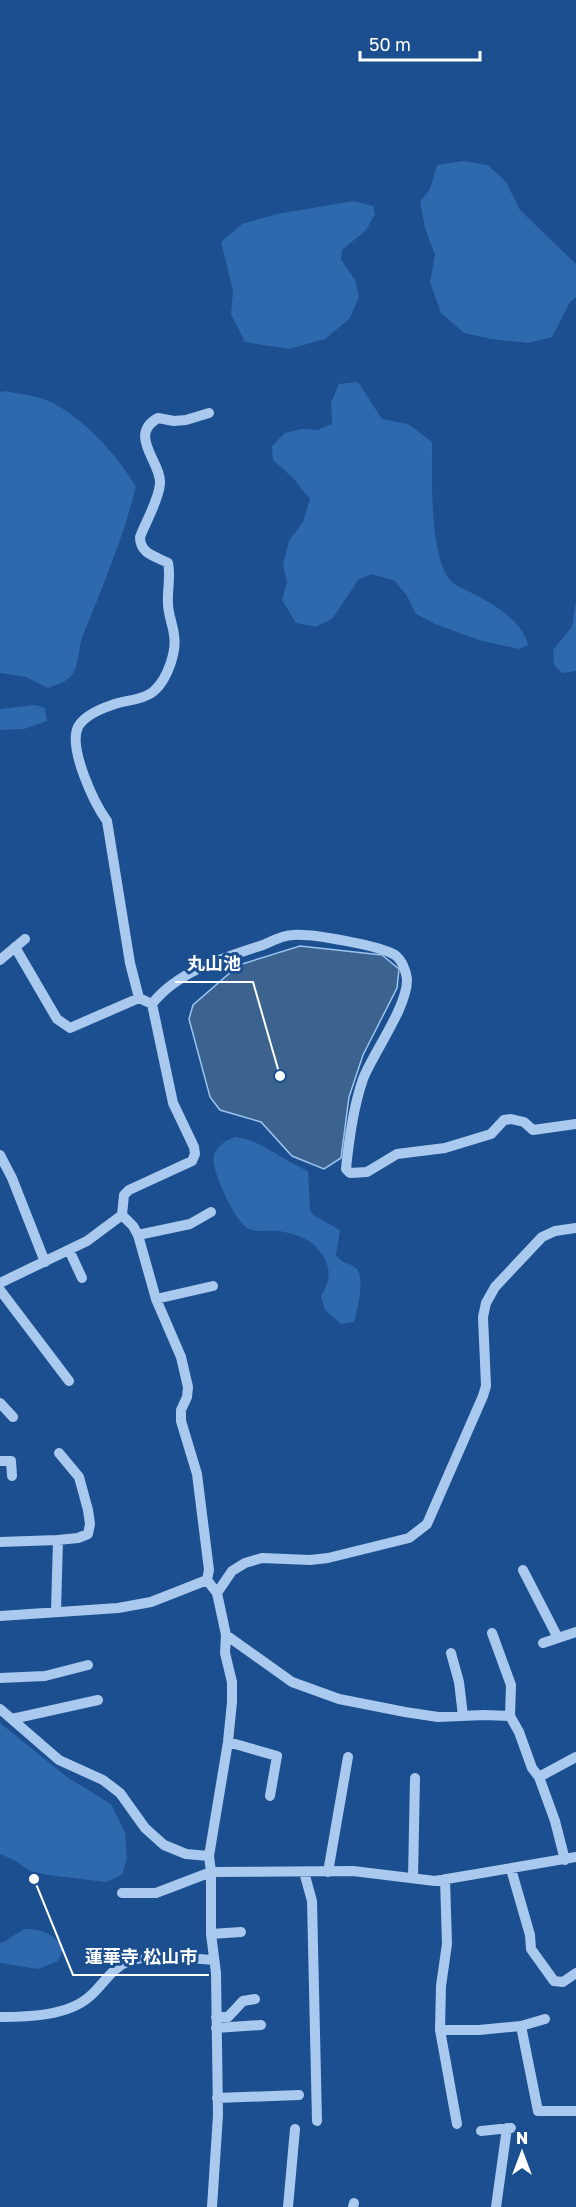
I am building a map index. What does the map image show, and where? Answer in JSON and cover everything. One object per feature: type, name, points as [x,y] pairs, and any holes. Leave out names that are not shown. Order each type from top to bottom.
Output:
[{"type":"street","points":[[139,998],[130,963],[107,821],[97,807],[76,749],[76,733],[79,725],[88,716],[111,705],[148,695],[155,690],[165,676],[174,649],[175,637],[168,607],[170,572],[168,563],[145,552],[140,546],[140,537],[160,487],[160,475],[145,443],[146,432],[153,421],[159,418],[174,421],[186,420],[209,413]]},
{"type":"street","points":[[0,1283],[87,1241],[122,1215],[124,1195],[129,1190],[192,1161],[195,1154],[173,1103],[152,1004],[162,991],[216,960],[292,934],[376,946],[397,956],[405,967],[407,980],[401,1002],[364,1077],[354,1107],[346,1168],[350,1173],[367,1172],[397,1154],[445,1148],[490,1134],[504,1120],[524,1122],[533,1130],[576,1124]]},
{"type":"street","points":[[0,960],[25,939]]},
{"type":"street","points":[[15,947],[57,1019],[70,1028],[139,998],[152,1004]]},
{"type":"street","points":[[0,1155],[12,1178],[45,1262]]},
{"type":"street","points":[[138,1235],[190,1224],[211,1212]]},
{"type":"street","points":[[122,1215],[138,1235],[156,1299],[181,1357],[188,1387],[187,1397],[181,1410],[181,1421],[196,1474],[208,1570],[207,1580],[216,1593],[226,1635],[225,1653],[232,1682],[228,1742],[209,1856],[211,1934],[216,1973],[218,2115],[212,2207]]},
{"type":"street","points":[[216,1593],[232,1571],[245,1563],[270,1557],[310,1560],[328,1558],[409,1538],[427,1524],[486,1386],[483,1317],[486,1303],[495,1287],[542,1237],[555,1231],[576,1227]]},
{"type":"street","points":[[69,1250],[82,1278]]},
{"type":"street","points":[[156,1299],[213,1286]]},
{"type":"street","points":[[0,1290],[69,1381]]},
{"type":"street","points":[[0,1403],[13,1417]]},
{"type":"street","points":[[0,1542],[58,1540],[78,1538],[88,1534],[90,1524],[79,1477],[59,1453]]},
{"type":"street","points":[[0,1461],[11,1461],[12,1476]]},
{"type":"street","points":[[56,1611],[58,1540]]},
{"type":"street","points":[[524,1570],[558,1638]]},
{"type":"street","points":[[0,1616],[118,1608],[151,1602],[207,1580]]},
{"type":"street","points":[[543,1643],[576,1632]]},
{"type":"street","points":[[122,1893],[156,1893],[211,1872],[353,1871],[435,1881],[570,1859],[539,1777],[532,1768],[519,1732],[510,1716],[511,1685],[492,1633]]},
{"type":"street","points":[[226,1635],[292,1682],[339,1699],[438,1717],[510,1716]]},
{"type":"street","points":[[451,1653],[459,1682],[463,1716]]},
{"type":"street","points":[[0,1678],[45,1676],[88,1665]]},
{"type":"street","points":[[12,1719],[98,1700]]},
{"type":"street","points":[[0,1709],[59,1760],[103,1780],[120,1793],[145,1828],[164,1845],[186,1854],[209,1856]]},
{"type":"street","points":[[228,1742],[276,1756],[270,1796]]},
{"type":"street","points":[[328,1872],[348,1757]]},
{"type":"street","points":[[539,1777],[576,1757]]},
{"type":"street","points":[[412,1878],[415,1778]]},
{"type":"street","points":[[511,1869],[530,1935],[531,1949],[554,1981],[563,1982],[576,1973]]},
{"type":"street","points":[[304,1872],[312,1901],[317,2121]]},
{"type":"street","points":[[445,1879],[447,1944],[441,1986],[440,2030],[457,2124]]},
{"type":"street","points":[[211,1934],[240,1932]]},
{"type":"street","points":[[0,2017],[75,2008],[91,1996],[116,1967],[132,1960],[153,1957],[214,1960]]},
{"type":"street","points":[[216,2023],[228,2017],[243,2001],[255,2000]]},
{"type":"street","points":[[440,2030],[479,2030],[521,2026],[545,2019]]},
{"type":"street","points":[[216,2023],[261,2025]]},
{"type":"street","points":[[521,2026],[538,2111],[576,2112]]},
{"type":"street","points":[[217,2098],[299,2095]]},
{"type":"street","points":[[481,2131],[509,2128],[496,2207]]},
{"type":"street","points":[[288,2207],[295,2129]]},
{"type":"shaded area","points":[[464,161],[488,165],[506,182],[520,210],[576,264],[576,297],[570,302],[552,337],[528,343],[491,339],[464,333],[441,313],[430,282],[435,255],[425,228],[420,202],[430,189],[437,165]]},
{"type":"shaded area","points":[[354,201],[373,206],[375,214],[366,230],[342,250],[341,259],[355,280],[359,297],[350,318],[325,339],[289,349],[245,342],[231,314],[233,291],[221,242],[242,224],[277,214]]},
{"type":"shaded area","points":[[358,382],[382,419],[408,424],[432,442],[432,494],[436,537],[439,556],[452,582],[504,612],[519,627],[528,645],[520,649],[482,641],[435,624],[416,614],[407,596],[395,581],[372,574],[359,579],[332,619],[316,627],[296,623],[282,600],[287,582],[283,564],[289,541],[303,522],[310,499],[293,478],[273,460],[272,446],[285,433],[302,429],[317,430],[332,424],[331,403],[339,384]]},
{"type":"shaded area","points":[[0,392],[41,398],[73,415],[109,449],[136,487],[119,543],[83,635],[75,670],[67,680],[48,688],[26,677],[0,673]]},
{"type":"shaded area","points":[[576,601],[576,671],[562,673],[554,665],[553,650],[572,627]]},
{"type":"shaded area","points":[[35,705],[45,708],[47,721],[24,729],[0,730],[0,709]]},
{"type":"shaded area","points":[[300,946],[382,955],[399,969],[397,988],[363,1055],[349,1097],[341,1158],[324,1169],[292,1156],[261,1122],[220,1110],[210,1097],[189,1019],[193,1005],[239,965]]},
{"type":"shaded area","points":[[235,1137],[263,1146],[308,1171],[310,1209],[313,1215],[340,1230],[336,1255],[356,1268],[359,1273],[360,1294],[354,1322],[341,1324],[325,1310],[321,1296],[328,1282],[329,1273],[324,1258],[316,1246],[293,1234],[251,1230],[236,1215],[224,1193],[213,1161],[218,1148]]},
{"type":"shaded area","points":[[0,1723],[67,1777],[111,1804],[125,1832],[127,1859],[122,1875],[106,1882],[48,1875],[30,1871],[0,1854]]},
{"type":"shaded area","points":[[24,1929],[42,1931],[56,1940],[63,1949],[58,1961],[38,1969],[0,1963],[0,1943]]},
{"type":"place","name":"丸山池","points":[[280,1076]]},
{"type":"place","name":"蓮華寺 松山市","points":[[34,1879]]}]
